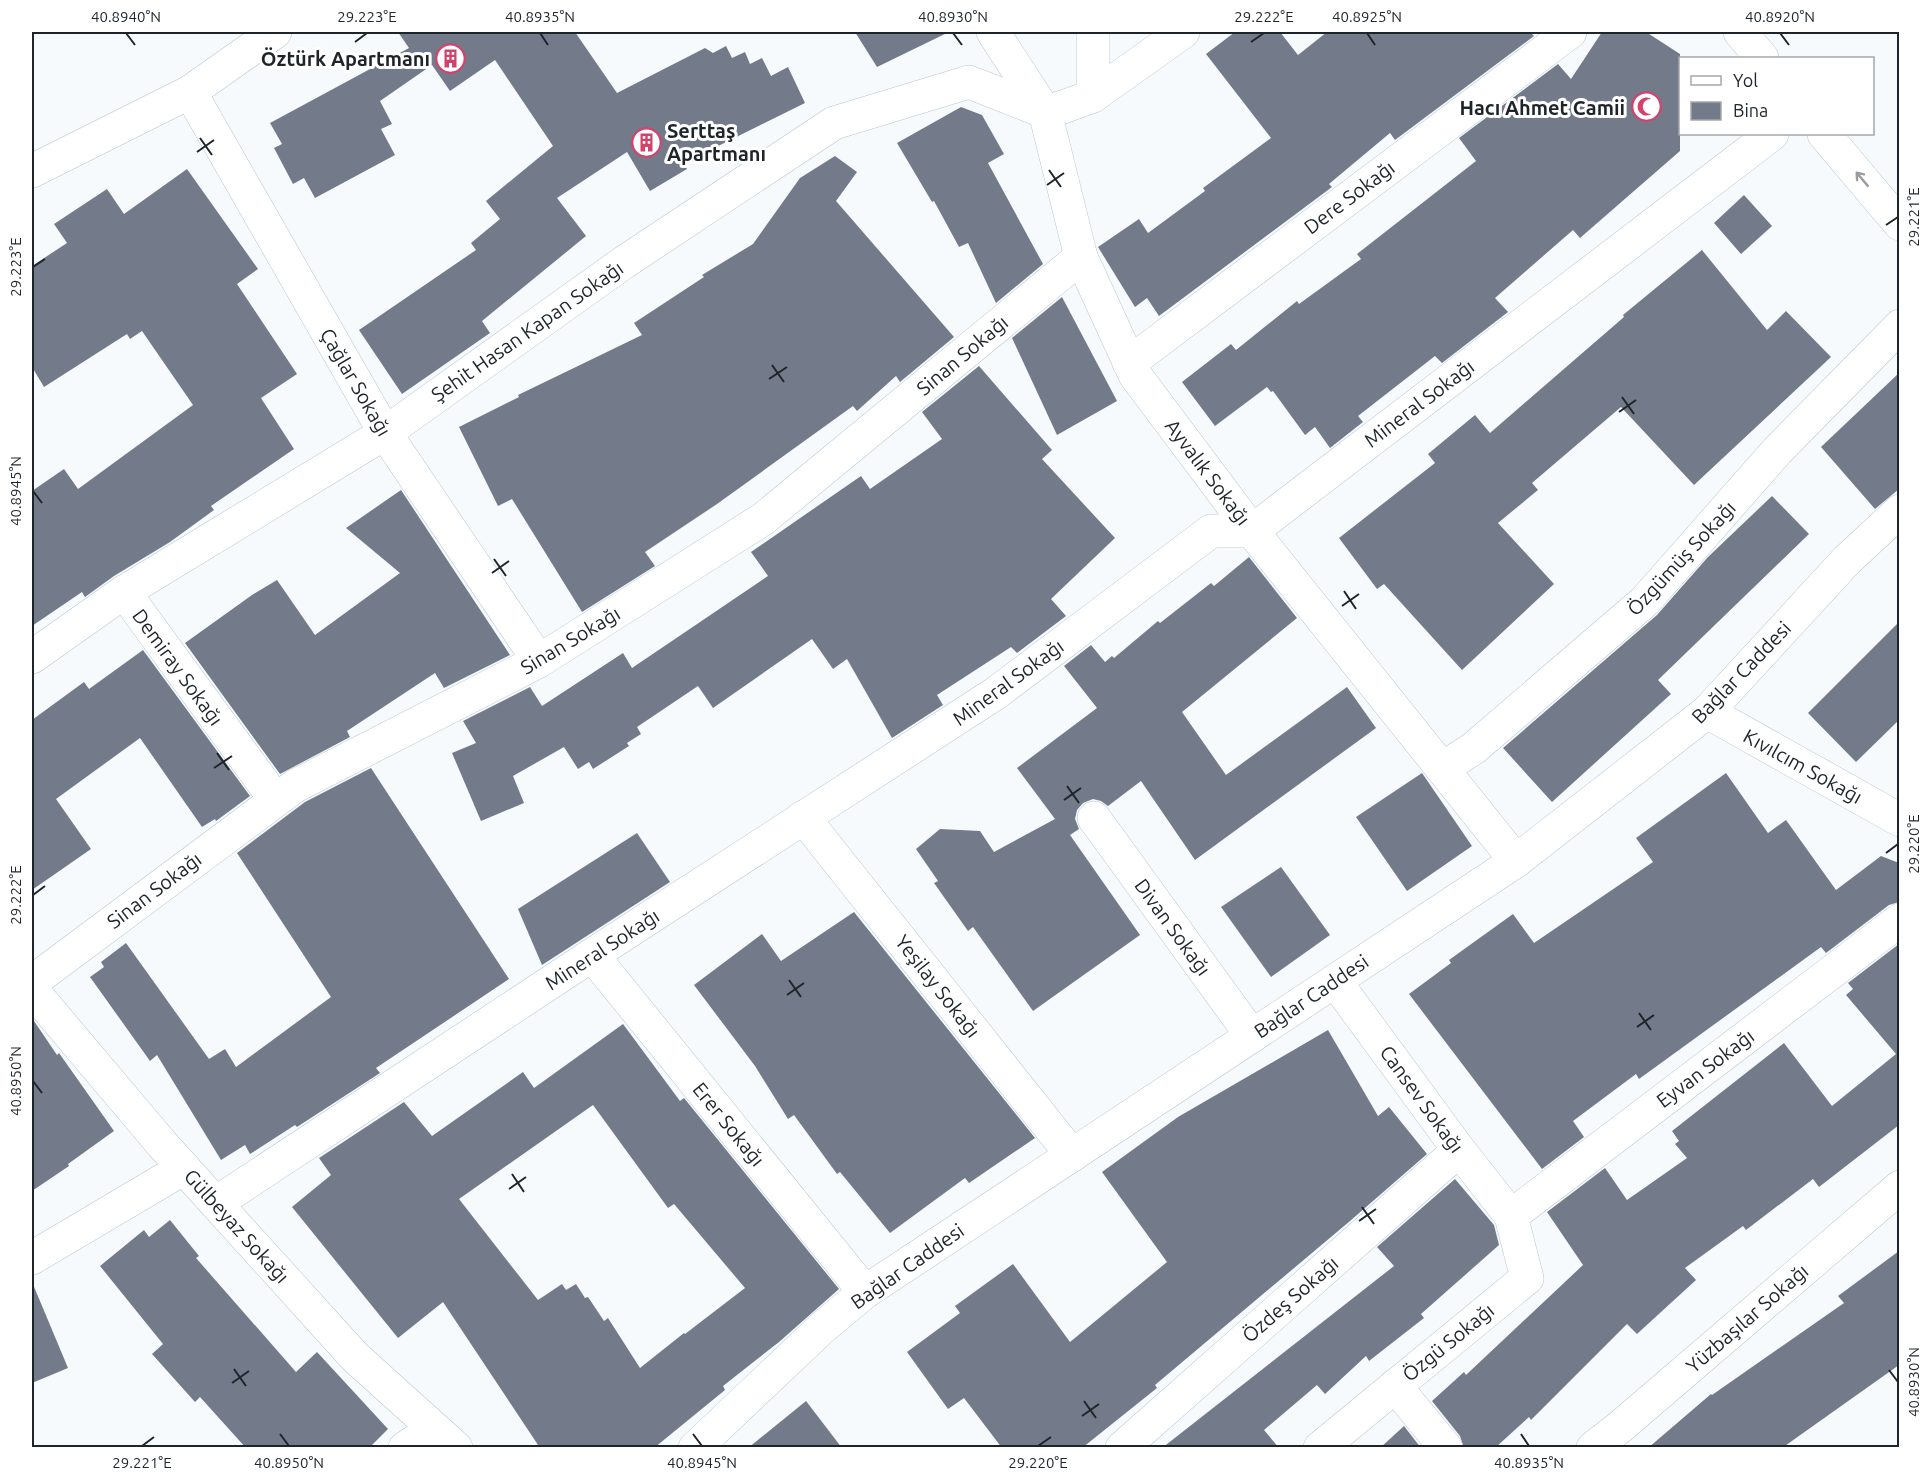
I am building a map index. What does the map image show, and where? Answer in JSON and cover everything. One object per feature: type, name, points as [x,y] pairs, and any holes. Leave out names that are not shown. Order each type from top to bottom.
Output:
[{"type":"street","points":[[32,171],[190,92],[275,32]]},
{"type":"street","name":"Ayvalık Sokağı","points":[[993,32],[1045,112],[1081,257],[1135,375],[1252,531],[1516,861]]},
{"type":"street","points":[[1092,32],[1093,96]]},
{"type":"street","points":[[1045,112],[1093,96],[1183,32]]},
{"type":"street","name":"Dere Sokağı","points":[[1129,363],[1570,32]]},
{"type":"street","points":[[1740,32],[1761,57]]},
{"type":"street","name":"Şehit Hasan Kapan Sokağı","points":[[32,657],[124,592],[385,433],[623,263],[834,123],[969,82],[1045,112]]},
{"type":"street","name":"Çağlar Sokağı","points":[[190,92],[385,433],[539,661]]},
{"type":"street","name":"Mineral Sokağı","points":[[216,1203],[592,955],[996,693],[1211,531],[1252,531],[1771,135]]},
{"type":"street","points":[[1825,135],[1899,224]]},
{"type":"street","name":"Sinan Sokağı","points":[[32,982],[295,786],[539,661],[763,519],[1081,257]]},
{"type":"street","name":"Özgümüş Sokağı","points":[[1443,768],[1474,748],[1645,602],[1777,451],[1899,326]]},
{"type":"street","name":"Bağlar Caddesi","points":[[695,1448],[823,1327],[865,1292],[1516,861],[1707,712],[1847,560],[1899,511]]},
{"type":"street","name":"Demiray Sokağı","points":[[124,592],[275,799]]},
{"type":"street","name":"Kıvılcım Sokağı","points":[[1707,712],[1899,820]]},
{"type":"street","name":"Yeşilay Sokağı","points":[[804,817],[1072,1155]]},
{"type":"street","name":"Divan Sokağı","points":[[1094,818],[1252,1036]]},
{"type":"street","name":"Eyvan Sokağı","points":[[1511,1216],[1899,920]]},
{"type":"street","name":"Erer Sokağı","points":[[592,955],[865,1292]]},
{"type":"street","name":"Cansev Sokağı","points":[[1335,981],[1459,1150],[1511,1216]]},
{"type":"street","name":"Gülbeyaz Sokağı","points":[[32,990],[184,1168],[355,1357],[445,1438]]},
{"type":"street","name":"Özdeş Sokağı","points":[[1139,1442],[1459,1150]]},
{"type":"street","points":[[32,1258],[184,1168]]},
{"type":"street","name":"Yüzbaşılar Sokağı","points":[[1593,1448],[1899,1187]]},
{"type":"street","name":"Özgü Sokağı","points":[[1320,1448],[1527,1278],[1511,1216]]},
{"type":"street","points":[[1395,1386],[1446,1448]]},
{"type":"street","points":[[405,1448],[445,1438]]},
{"type":"building","points":[[398,32],[575,32],[617,93],[705,48],[713,53],[726,46],[732,58],[745,52],[750,64],[762,58],[771,76],[788,67],[805,103],[684,163],[687,169],[650,191],[627,152],[557,198],[586,236],[482,321],[490,333],[402,394],[359,330],[476,250],[471,243],[500,219],[486,201],[553,146],[495,60],[450,91],[432,65],[380,101],[392,124],[381,129],[395,155],[315,198],[304,178],[293,184],[274,148],[282,144],[270,123],[409,48]]},
{"type":"building","points":[[855,32],[949,32],[877,67]]},
{"type":"building","points":[[1235,32],[1280,32],[1298,55],[1327,32],[1530,32],[1534,36],[1395,140],[1390,133],[1329,184],[1332,187],[1159,316],[1147,298],[1135,307],[1098,247],[1139,219],[1148,233],[1205,191],[1203,188],[1271,138],[1206,54]]},
{"type":"building","points":[[1602,32],[1646,32],[1680,54],[1680,151],[1580,238],[1573,230],[1495,298],[1508,312],[1442,363],[1435,356],[1358,416],[1363,422],[1330,448],[1315,427],[1305,435],[1273,391],[1271,392],[1267,387],[1215,426],[1182,382],[1231,344],[1236,350],[1297,301],[1299,304],[1361,259],[1357,254],[1476,161],[1459,138],[1558,64],[1571,79]]},
{"type":"building","points":[[961,107],[982,115],[1004,154],[988,163],[1043,264],[996,303],[968,243],[959,247],[934,201],[932,202],[897,143]]},
{"type":"building","points":[[835,156],[857,172],[836,201],[954,337],[900,382],[896,376],[857,411],[853,406],[717,504],[645,552],[655,566],[582,612],[512,499],[498,506],[459,427],[519,397],[518,395],[642,335],[634,323],[704,277],[702,275],[753,244],[800,178]]},
{"type":"building","points":[[187,169],[258,269],[237,284],[297,374],[261,398],[294,449],[211,506],[214,510],[170,542],[114,576],[85,597],[82,592],[32,626],[32,491],[64,469],[78,489],[193,405],[142,331],[130,339],[127,334],[44,387],[32,367],[32,266],[67,243],[54,224],[107,189],[124,214]]},
{"type":"building","points":[[1744,195],[1772,226],[1741,254],[1714,223]]},
{"type":"building","points":[[1702,250],[1767,330],[1786,311],[1831,357],[1694,485],[1621,407],[1532,483],[1538,490],[1498,523],[1554,584],[1462,670],[1384,584],[1377,589],[1339,538],[1435,463],[1428,454],[1475,415],[1490,433],[1624,317],[1623,315]]},
{"type":"building","points":[[1062,297],[1117,401],[1057,435],[1012,338]]},
{"type":"building","points":[[979,366],[1052,450],[1042,459],[1115,538],[1051,599],[1066,616],[1017,653],[1011,647],[937,695],[943,705],[892,738],[847,659],[833,669],[812,639],[713,708],[698,686],[637,727],[641,734],[627,743],[629,746],[593,769],[589,762],[578,769],[564,747],[513,776],[524,803],[481,821],[452,753],[476,743],[463,721],[530,687],[542,706],[623,653],[632,668],[768,576],[751,552],[861,476],[870,489],[942,439],[922,412]]},
{"type":"building","points":[[1899,373],[1899,489],[1875,509],[1821,447]]},
{"type":"building","points":[[401,490],[510,655],[444,688],[435,673],[347,731],[350,737],[280,774],[185,643],[277,580],[315,635],[400,573],[346,528]]},
{"type":"building","points":[[1772,496],[1809,534],[1658,680],[1671,694],[1552,802],[1503,748],[1657,615],[1708,557]]},
{"type":"building","points":[[1249,557],[1297,618],[1182,712],[1226,775],[1347,687],[1376,728],[1195,860],[1141,781],[1108,806],[1093,799],[1083,803],[1077,810],[1075,819],[1079,829],[1070,835],[1140,935],[1033,1011],[973,927],[968,931],[934,883],[938,881],[916,849],[940,829],[980,831],[994,852],[1055,819],[1017,768],[1097,708],[1064,666],[1091,645],[1105,662],[1112,656],[1114,658],[1158,621],[1160,623],[1211,583],[1214,586]]},
{"type":"building","points":[[1899,622],[1899,720],[1856,762],[1808,713]]},
{"type":"building","points":[[143,650],[250,796],[216,821],[215,819],[202,827],[140,738],[56,799],[91,849],[32,890],[32,720],[84,682],[89,689]]},
{"type":"building","points":[[371,768],[509,979],[376,1068],[380,1073],[297,1127],[295,1125],[250,1154],[245,1145],[221,1160],[157,1055],[150,1061],[90,977],[104,967],[101,962],[126,943],[209,1059],[225,1049],[236,1067],[331,997],[237,853],[305,802]]},
{"type":"building","points":[[1422,773],[1472,846],[1407,891],[1356,817]]},
{"type":"building","points":[[1726,773],[1768,833],[1786,820],[1836,890],[1881,856],[1899,863],[1899,902],[1889,905],[1826,953],[1821,947],[1639,1079],[1636,1074],[1573,1121],[1584,1137],[1542,1169],[1409,994],[1451,963],[1449,960],[1513,914],[1534,943],[1653,862],[1636,838]]},
{"type":"building","points":[[637,833],[670,882],[542,965],[518,909]]},
{"type":"building","points":[[1281,867],[1330,935],[1271,977],[1221,907]]},
{"type":"building","points":[[854,912],[1035,1138],[969,1183],[965,1178],[890,1233],[840,1172],[837,1174],[794,1115],[788,1119],[755,1066],[694,985],[762,934],[781,961]]},
{"type":"building","points":[[1899,944],[1899,1125],[1819,1187],[1813,1179],[1746,1230],[1743,1226],[1685,1268],[1696,1280],[1637,1334],[1627,1324],[1531,1420],[1529,1417],[1495,1448],[1464,1448],[1460,1436],[1432,1401],[1464,1372],[1466,1375],[1583,1265],[1547,1212],[1605,1168],[1627,1200],[1687,1158],[1675,1144],[1679,1141],[1672,1131],[1784,1043],[1832,1106],[1896,1054],[1846,995],[1853,989],[1848,983]]},
{"type":"building","points":[[32,1018],[114,1131],[32,1191]]},
{"type":"building","points":[[623,1024],[680,1101],[684,1098],[839,1289],[779,1342],[723,1386],[725,1390],[654,1448],[540,1448],[443,1302],[398,1338],[292,1207],[331,1175],[319,1158],[404,1102],[432,1136],[523,1072],[534,1088]],"holes":[[[593,1105],[668,1208],[674,1204],[745,1288],[640,1368],[608,1318],[604,1321],[576,1284],[566,1290],[562,1284],[538,1300],[459,1199]]]},
{"type":"building","points":[[1328,1030],[1378,1116],[1389,1107],[1427,1154],[1155,1385],[1157,1388],[1082,1448],[1002,1448],[964,1398],[948,1409],[907,1352],[960,1313],[955,1306],[1013,1264],[1070,1342],[1167,1262],[1102,1172],[1178,1117]]},
{"type":"building","points":[[1455,1179],[1494,1225],[1499,1245],[1421,1314],[1424,1318],[1369,1361],[1366,1356],[1325,1394],[1317,1385],[1264,1430],[1279,1448],[1162,1448],[1394,1266],[1377,1247]]},
{"type":"building","points":[[170,1220],[199,1256],[196,1258],[296,1372],[317,1352],[388,1429],[369,1448],[246,1448],[200,1397],[195,1402],[152,1354],[163,1344],[100,1266],[144,1230],[149,1237]]},
{"type":"building","points":[[1899,1251],[1899,1365],[1782,1448],[1648,1448],[1711,1394],[1844,1303],[1838,1296]]},
{"type":"building","points":[[32,1282],[68,1368],[32,1383]]},
{"type":"building","points":[[806,1401],[842,1448],[748,1448]]},
{"type":"building","points":[[1404,1426],[1421,1448],[1380,1448]]},
{"type":"place","name":"Öztürk Apartmanı","points":[[451,58]]},
{"type":"place","name":"Hacı Ahmet Camii","points":[[1646,107]]},
{"type":"place","name":"Serttaş Apartmanı","points":[[646,142]]}]
